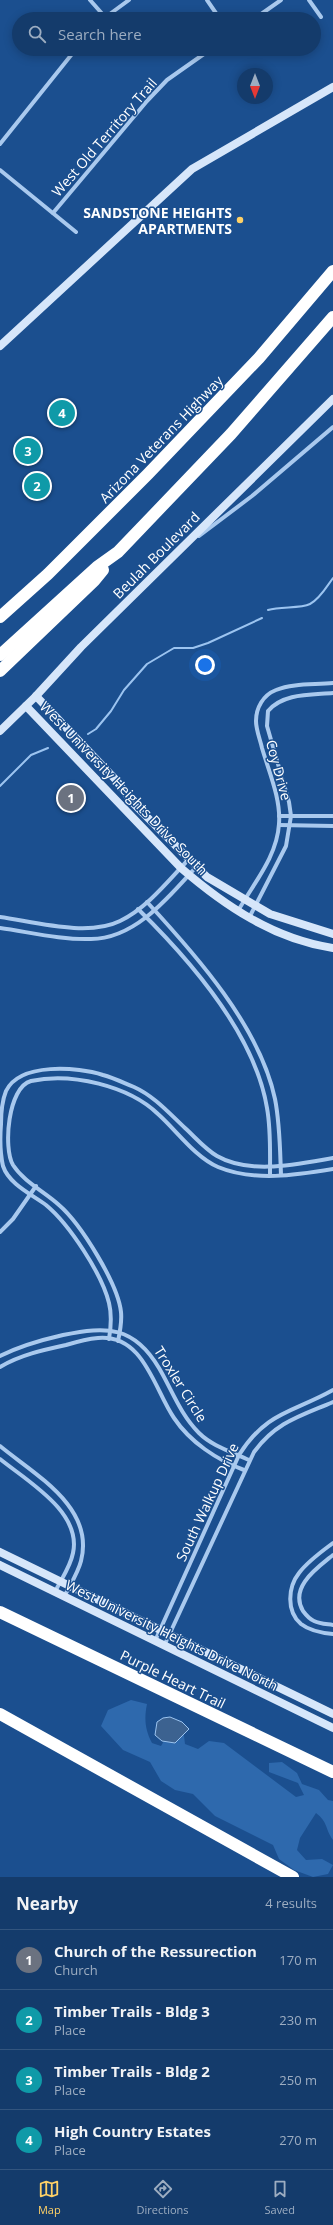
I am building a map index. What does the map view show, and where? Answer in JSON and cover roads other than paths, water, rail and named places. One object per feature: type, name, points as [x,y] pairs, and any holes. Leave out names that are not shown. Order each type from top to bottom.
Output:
[{"type":"highway","name":"Arizona Veterans Highway","points":[[0,617],[48,574],[148,474],[259,358],[333,271]]},
{"type":"highway","points":[[0,671],[94,581],[118,552],[231,434],[333,317]]},
{"type":"highway","points":[[0,655],[97,567],[118,552]]},
{"type":"highway","name":"Purple Heart Trail","points":[[0,1612],[333,1772]]},
{"type":"highway","points":[[0,1714],[293,1877]]},
{"type":"street","points":[[90,0],[99,12]]},
{"type":"street","points":[[113,12],[130,0]]},
{"type":"street","points":[[207,0],[215,12]]},
{"type":"street","points":[[264,12],[281,0]]},
{"type":"street","points":[[309,0],[317,12]]},
{"type":"street","points":[[0,144],[70,56]]},
{"type":"street","name":"West Old Territory Trail","points":[[53,213],[167,80],[201,56]]},
{"type":"street","points":[[0,346],[192,169],[333,87]]},
{"type":"street","points":[[0,170],[76,232]]},
{"type":"street","name":"Beulah Boulevard","points":[[0,731],[36,696],[81,648],[333,400]]},
{"type":"street","points":[[179,551],[252,496],[333,428]]},
{"type":"street","points":[[333,683],[275,690],[264,698],[258,709],[268,711],[279,701],[288,698],[333,693]]},
{"type":"street","name":"West University Heights Drive South","points":[[36,696],[116,780],[133,804],[188,860],[207,877],[256,906],[293,922],[333,934]]},
{"type":"street","name":"West University Heights Drive South","points":[[26,706],[181,868],[207,891],[249,918],[299,940],[333,948]]},
{"type":"street","name":"Coy Drive","points":[[238,911],[269,860],[279,825],[277,801],[257,730],[258,709]]},
{"type":"street","name":"Coy Drive","points":[[249,918],[286,846],[291,816],[288,796],[267,726],[268,711]]},
{"type":"street","points":[[279,816],[333,816]]},
{"type":"street","points":[[279,825],[333,826]]},
{"type":"street","points":[[0,917],[88,929],[120,922],[147,902],[188,860]]},
{"type":"street","points":[[0,928],[92,940],[106,938],[122,932],[146,917],[196,867]]},
{"type":"street","points":[[147,902],[212,975],[263,1060],[275,1099],[281,1175]]},
{"type":"street","points":[[138,909],[208,984],[254,1064],[267,1108],[270,1175]]},
{"type":"street","points":[[109,1339],[111,1319],[106,1293],[75,1238],[64,1221],[15,1183],[3,1166],[0,1156],[1,1118],[7,1091],[15,1080],[30,1072],[63,1070],[103,1075],[138,1089],[156,1101],[217,1156],[234,1162],[280,1166],[333,1158]]},
{"type":"street","points":[[118,1341],[121,1312],[115,1291],[83,1230],[58,1204],[18,1172],[12,1163],[10,1157],[10,1119],[13,1102],[17,1092],[23,1085],[31,1081],[47,1080],[87,1081],[123,1092],[145,1103],[195,1150],[218,1167],[233,1172],[281,1175],[333,1169]]},
{"type":"street","points":[[1,1118],[10,1119]]},
{"type":"street","points":[[0,1232],[13,1219],[36,1186]]},
{"type":"street","name":"Troxler Circle","points":[[0,1356],[22,1346],[95,1329],[120,1332],[142,1344],[159,1368],[181,1410],[197,1431],[212,1443],[249,1460]]},
{"type":"street","name":"Troxler Circle","points":[[0,1367],[34,1352],[86,1340],[109,1339],[118,1341],[129,1346],[141,1357],[171,1413],[182,1428],[206,1450],[244,1470]]},
{"type":"street","name":"South Walkup Drive","points":[[154,1642],[239,1455],[249,1439],[267,1422],[282,1412],[333,1390]]},
{"type":"street","name":"South Walkup Drive","points":[[164,1647],[249,1460],[263,1440],[273,1430],[285,1423],[333,1402]]},
{"type":"street","points":[[0,1446],[64,1498],[77,1517],[83,1541],[82,1554],[70,1586],[64,1597]]},
{"type":"street","points":[[0,1459],[59,1507],[67,1517],[72,1529],[74,1551],[70,1563],[55,1592]]},
{"type":"street","points":[[333,1543],[309,1562],[298,1574],[292,1585],[290,1601],[292,1609],[301,1623],[308,1628],[333,1634]]},
{"type":"street","name":"West University Heights Drive North","points":[[0,1552],[333,1714]]},
{"type":"street","points":[[333,1555],[316,1569],[300,1590],[299,1600],[306,1616],[314,1621],[333,1625]]},
{"type":"street","points":[[309,1562],[316,1569]]},
{"type":"street","name":"West University Heights Drive North","points":[[0,1565],[164,1647],[333,1728]]},
{"type":"waterway","points":[[268,610],[306,606],[314,602],[320,596],[333,578]]},
{"type":"waterway","points":[[88,734],[96,729],[111,711],[124,690],[147,664],[174,648],[193,648],[208,643],[262,618]]},
{"type":"waterway","points":[[0,786],[31,755],[48,748]]},
{"type":"place","name":"SANDSTONE HEIGHTS APARTMENTS","points":[[240,220]]},
{"type":"place","name":"High Country Estates","points":[[62,413]]},
{"type":"place","name":"Timber Trails - Bldg 2","points":[[28,451]]},
{"type":"place","name":"Timber Trails - Bldg 3","points":[[37,486]]},
{"type":"place","name":"Church of the Ressurection","points":[[71,798]]}]
